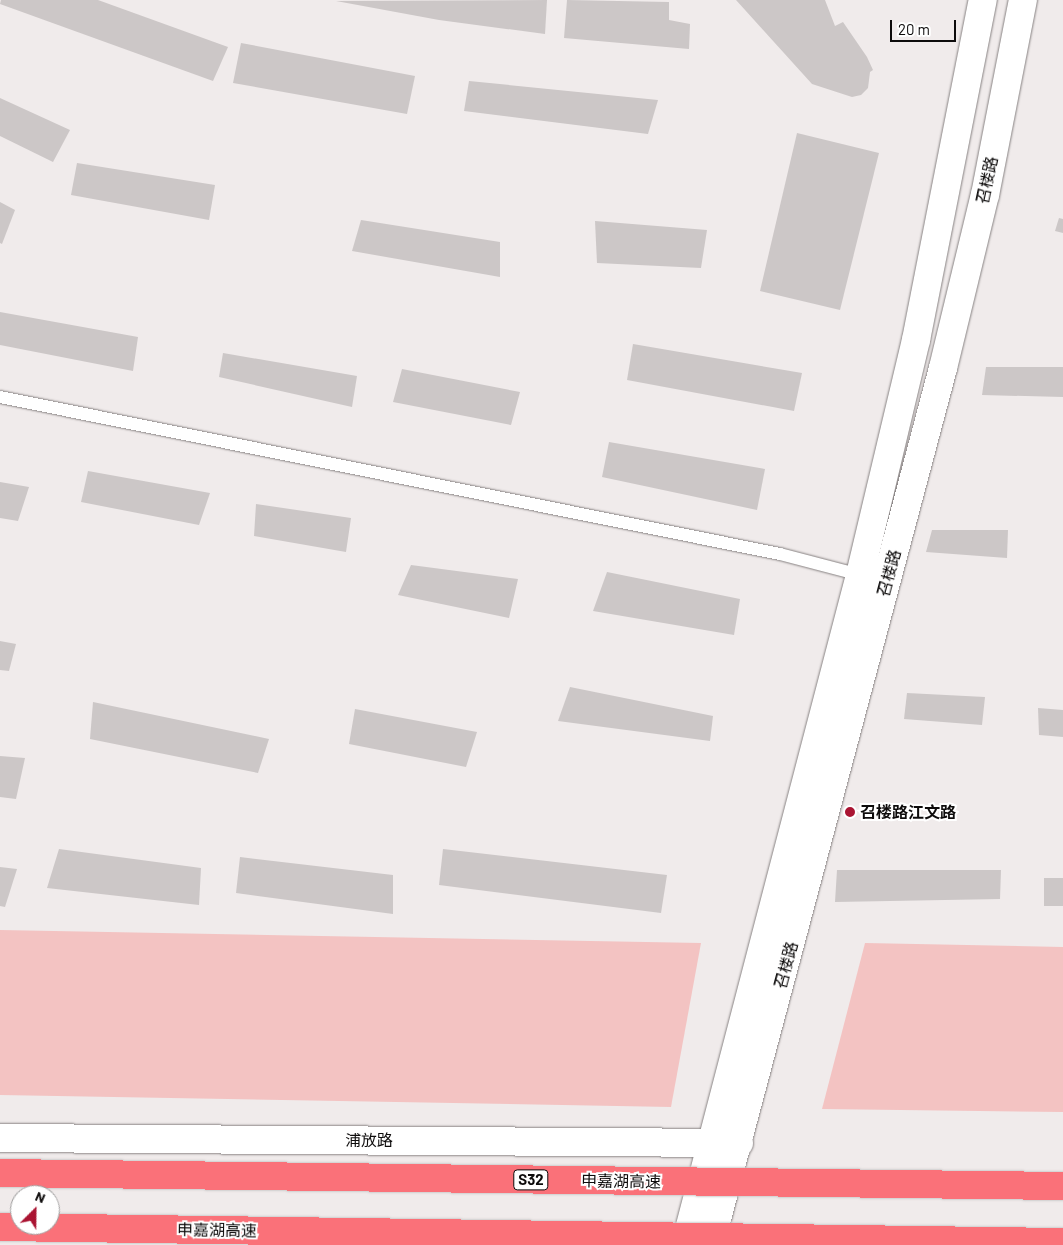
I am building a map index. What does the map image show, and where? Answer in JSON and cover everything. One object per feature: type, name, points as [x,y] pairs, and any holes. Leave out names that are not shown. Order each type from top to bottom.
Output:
[{"type":"highway","name":"申嘉湖高速","points":[[0,1173],[1063,1186]]},
{"type":"highway","name":"申嘉湖高速","points":[[0,1227],[1063,1242]]},
{"type":"street","name":"召楼路","points":[[685,1245],[860,575],[916,340],[984,0]]},
{"type":"street","name":"召楼路","points":[[710,1245],[739,1142],[943,368],[984,195],[1023,0]]},
{"type":"street","name":"浦放路","points":[[0,1138],[739,1142]]},
{"type":"lane","points":[[0,397],[780,554],[860,575]]},
{"type":"shaded area","points":[[0,930],[701,943],[671,1107],[0,1095]]},
{"type":"shaded area","points":[[865,943],[1063,947],[1063,1112],[822,1109]]},
{"type":"building","points":[[1,0],[98,0],[228,47],[213,81],[0,4]]},
{"type":"building","points":[[547,0],[545,34],[439,20],[336,1]]},
{"type":"building","points":[[567,0],[669,2],[669,20],[690,24],[689,49],[564,38]]},
{"type":"building","points":[[736,0],[825,0],[835,26],[843,22],[867,57],[873,70],[870,72],[868,88],[861,95],[852,97],[812,84]]},
{"type":"building","points":[[241,43],[415,76],[407,114],[233,83]]},
{"type":"building","points":[[469,81],[658,100],[648,134],[464,111]]},
{"type":"building","points":[[0,98],[70,130],[53,162],[0,136]]},
{"type":"building","points":[[797,133],[879,153],[840,310],[760,291]]},
{"type":"building","points":[[77,163],[215,185],[209,220],[71,195]]},
{"type":"building","points":[[0,202],[15,210],[2,244],[0,243]]},
{"type":"building","points":[[1059,218],[1063,219],[1063,233],[1055,231]]},
{"type":"building","points":[[361,220],[500,242],[500,277],[352,251]]},
{"type":"building","points":[[595,221],[707,230],[701,268],[597,263]]},
{"type":"building","points":[[0,312],[138,337],[133,371],[0,345]]},
{"type":"building","points":[[633,344],[802,373],[794,411],[627,380]]},
{"type":"building","points":[[223,353],[357,376],[352,407],[219,377]]},
{"type":"building","points":[[986,367],[1063,367],[1063,397],[982,395]]},
{"type":"building","points":[[402,369],[520,392],[511,425],[393,402]]},
{"type":"building","points":[[609,442],[765,469],[757,510],[602,477]]},
{"type":"building","points":[[88,471],[210,493],[199,525],[81,502]]},
{"type":"building","points":[[0,482],[29,487],[18,521],[0,518]]},
{"type":"building","points":[[256,504],[351,518],[346,552],[254,536]]},
{"type":"building","points":[[932,530],[1008,530],[1007,558],[926,552]]},
{"type":"building","points":[[411,565],[518,579],[509,618],[398,595]]},
{"type":"building","points":[[607,572],[740,599],[734,635],[593,611]]},
{"type":"building","points":[[0,641],[16,644],[9,671],[0,670]]},
{"type":"building","points":[[570,687],[713,716],[710,741],[558,721]]},
{"type":"building","points":[[907,693],[985,697],[982,725],[904,719]]},
{"type":"building","points":[[93,702],[269,739],[258,773],[90,739]]},
{"type":"building","points":[[1038,708],[1063,710],[1063,737],[1039,735]]},
{"type":"building","points":[[355,709],[477,732],[466,767],[349,744]]},
{"type":"building","points":[[0,756],[25,758],[16,799],[0,797]]},
{"type":"building","points":[[59,849],[201,868],[199,905],[47,888]]},
{"type":"building","points":[[443,849],[667,875],[661,913],[439,885]]},
{"type":"building","points":[[240,857],[393,875],[393,914],[236,893]]},
{"type":"building","points":[[0,867],[17,869],[5,907],[0,906]]},
{"type":"building","points":[[837,870],[1001,870],[1000,899],[835,902]]},
{"type":"building","points":[[1044,878],[1063,878],[1063,906],[1044,906]]},
{"type":"place","name":"召楼路江文路","points":[[850,812]]}]
